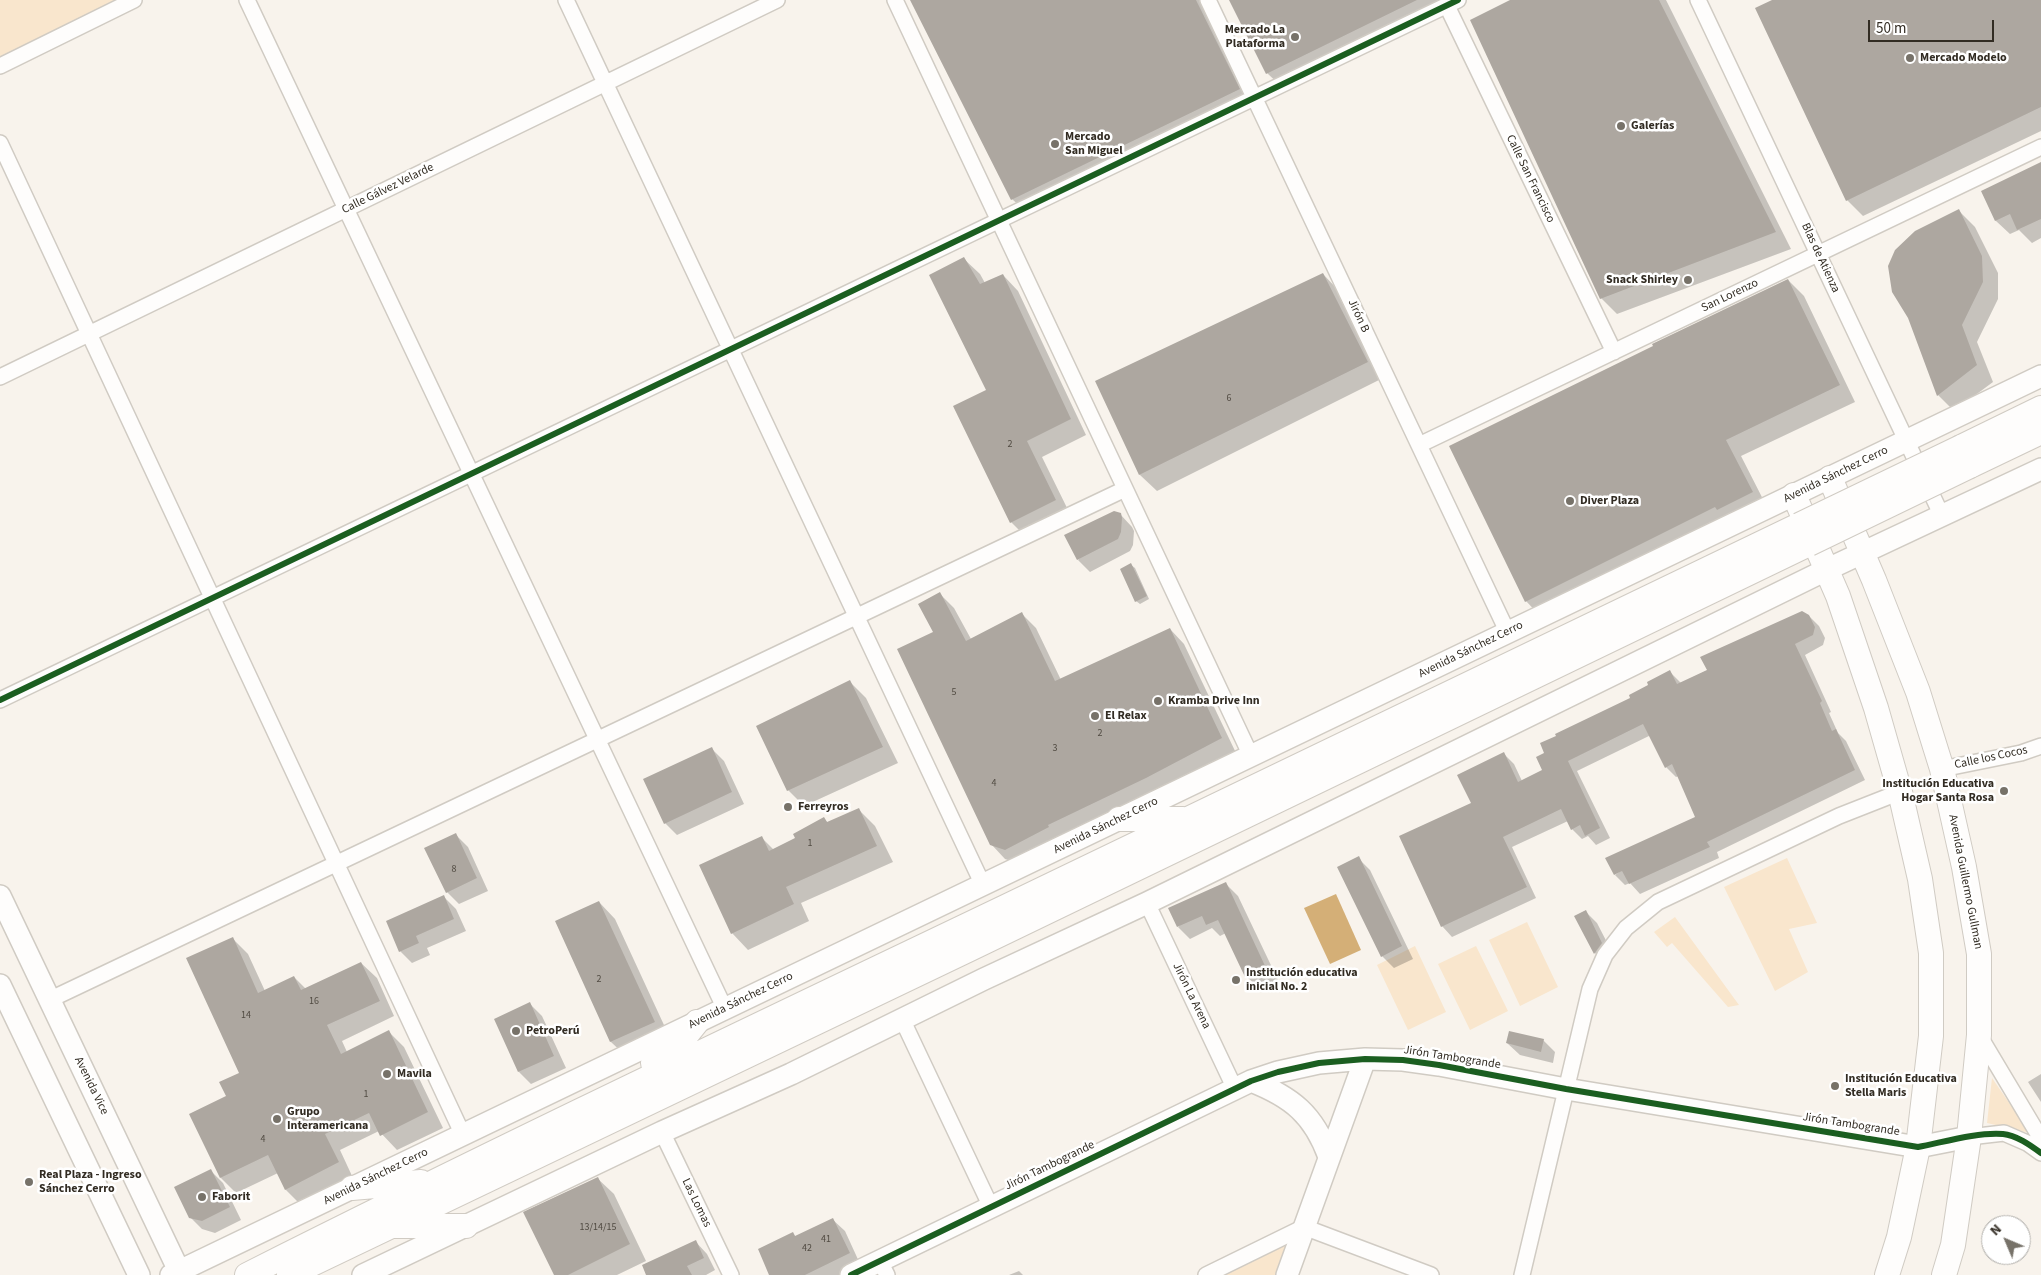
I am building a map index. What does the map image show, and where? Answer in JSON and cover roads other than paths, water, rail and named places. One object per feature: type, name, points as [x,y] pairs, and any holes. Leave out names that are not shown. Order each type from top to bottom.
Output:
[{"type":"main road","name":"Avenida Sánchez Cerro","points":[[177,1274],[352,1188],[2041,376]]},
{"type":"main road","points":[[289,1275],[968,950],[1804,534],[1965,456],[2041,408]]},
{"type":"main road","points":[[1965,456],[2041,432]]},
{"type":"main road","points":[[363,1275],[662,1132],[791,1074],[1146,903],[1862,553],[2041,469]]},
{"type":"main road","name":"Avenida Guillermo Gullman","points":[[1830,478],[1918,692],[1942,769],[1964,867],[1979,954],[1979,1035],[1969,1136],[1953,1245],[1944,1275]]},
{"type":"main road","points":[[1794,496],[1828,570],[1876,708],[1900,792],[1920,879],[1931,953],[1931,1036],[1918,1147],[1899,1237],[1887,1275]]},
{"type":"main road","points":[[247,1275],[435,1180],[588,1106],[1190,819],[1804,534]]},
{"type":"main road","points":[[1119,819],[1190,819]]},
{"type":"main road","name":"Avenida Vice","points":[[0,896],[177,1274]]},
{"type":"main road","points":[[0,985],[139,1275]]},
{"type":"main road","points":[[588,1106],[680,1044],[697,1022]]},
{"type":"main road","points":[[1287,1275],[1365,1059]]},
{"type":"main road","name":"Jirón Tambogrande","points":[[851,1275],[883,1268],[991,1207],[1243,1085],[1278,1072],[1319,1063],[1365,1059],[1403,1060],[1439,1065],[1566,1089],[1918,1147],[1969,1136]]},
{"type":"main road","points":[[1243,1085],[1287,1098],[1301,1109],[1318,1131],[1329,1157]]},
{"type":"main road","points":[[352,1188],[435,1180]]},
{"type":"main road","points":[[389,1226],[466,1226]]},
{"type":"street","points":[[0,66],[134,0]]},
{"type":"street","points":[[247,0],[725,1009]]},
{"type":"street","points":[[566,0],[983,885]]},
{"type":"street","name":"Calle Gálvez Velarde","points":[[0,378],[777,0]]},
{"type":"street","points":[[895,0],[1251,756]]},
{"type":"street","name":"Jirón B","points":[[1208,0],[1508,633]]},
{"type":"street","name":"Blas de Atienza","points":[[1698,0],[1942,516]]},
{"type":"street","points":[[0,700],[1452,3]]},
{"type":"street","name":"Calle San Francisco","points":[[1452,3],[1614,352]]},
{"type":"street","points":[[0,143],[463,1135]]},
{"type":"street","name":"San Lorenzo","points":[[1419,445],[2041,147]]},
{"type":"street","points":[[49,1000],[1125,489]]},
{"type":"street","name":"Calle los Cocos","points":[[1942,769],[2021,753],[2041,746]]},
{"type":"street","points":[[1522,1275],[1590,988],[1604,955],[1626,928],[1658,902],[1839,816],[1900,792]]},
{"type":"street","name":"Jirón La Arena","points":[[1146,903],[1243,1085]]},
{"type":"street","points":[[902,1019],[991,1207]]},
{"type":"street","points":[[1979,1035],[2041,1139]]},
{"type":"street","name":"Las Lomas","points":[[662,1132],[731,1275]]},
{"type":"street","points":[[1969,1136],[2004,1134],[2027,1143],[2041,1152]]},
{"type":"street","points":[[1206,1275],[1304,1227],[1431,1275]]},
{"type":"place","name":"Mercado La Plataforma","points":[[1295,37]]},
{"type":"place","name":"Mercado Modelo","points":[[1910,58]]},
{"type":"place","name":"Galerías","points":[[1621,126]]},
{"type":"place","name":"Mercado San Miguel","points":[[1055,144]]},
{"type":"place","name":"Snack Shirley","points":[[1688,280]]},
{"type":"place","name":"Diver Plaza","points":[[1570,501]]},
{"type":"place","name":"Kramba Drive Inn","points":[[1158,701]]},
{"type":"place","name":"El Relax","points":[[1095,716]]},
{"type":"place","name":"Institución Educativa Hogar Santa Rosa","points":[[2004,791]]},
{"type":"place","name":"Ferreyros","points":[[788,807]]},
{"type":"place","name":"Institución educativa inicial No. 2","points":[[1236,980]]},
{"type":"place","name":"PetroPerú","points":[[516,1031]]},
{"type":"place","name":"Mavila","points":[[387,1074]]},
{"type":"place","name":"Institución Educativa Stella Maris","points":[[1835,1086]]},
{"type":"place","name":"Grupo Interamericana","points":[[277,1119]]},
{"type":"place","name":"Real Plaza - Ingreso Sánchez Cerro","points":[[29,1182]]},
{"type":"place","name":"Faborit","points":[[202,1197]]}]
